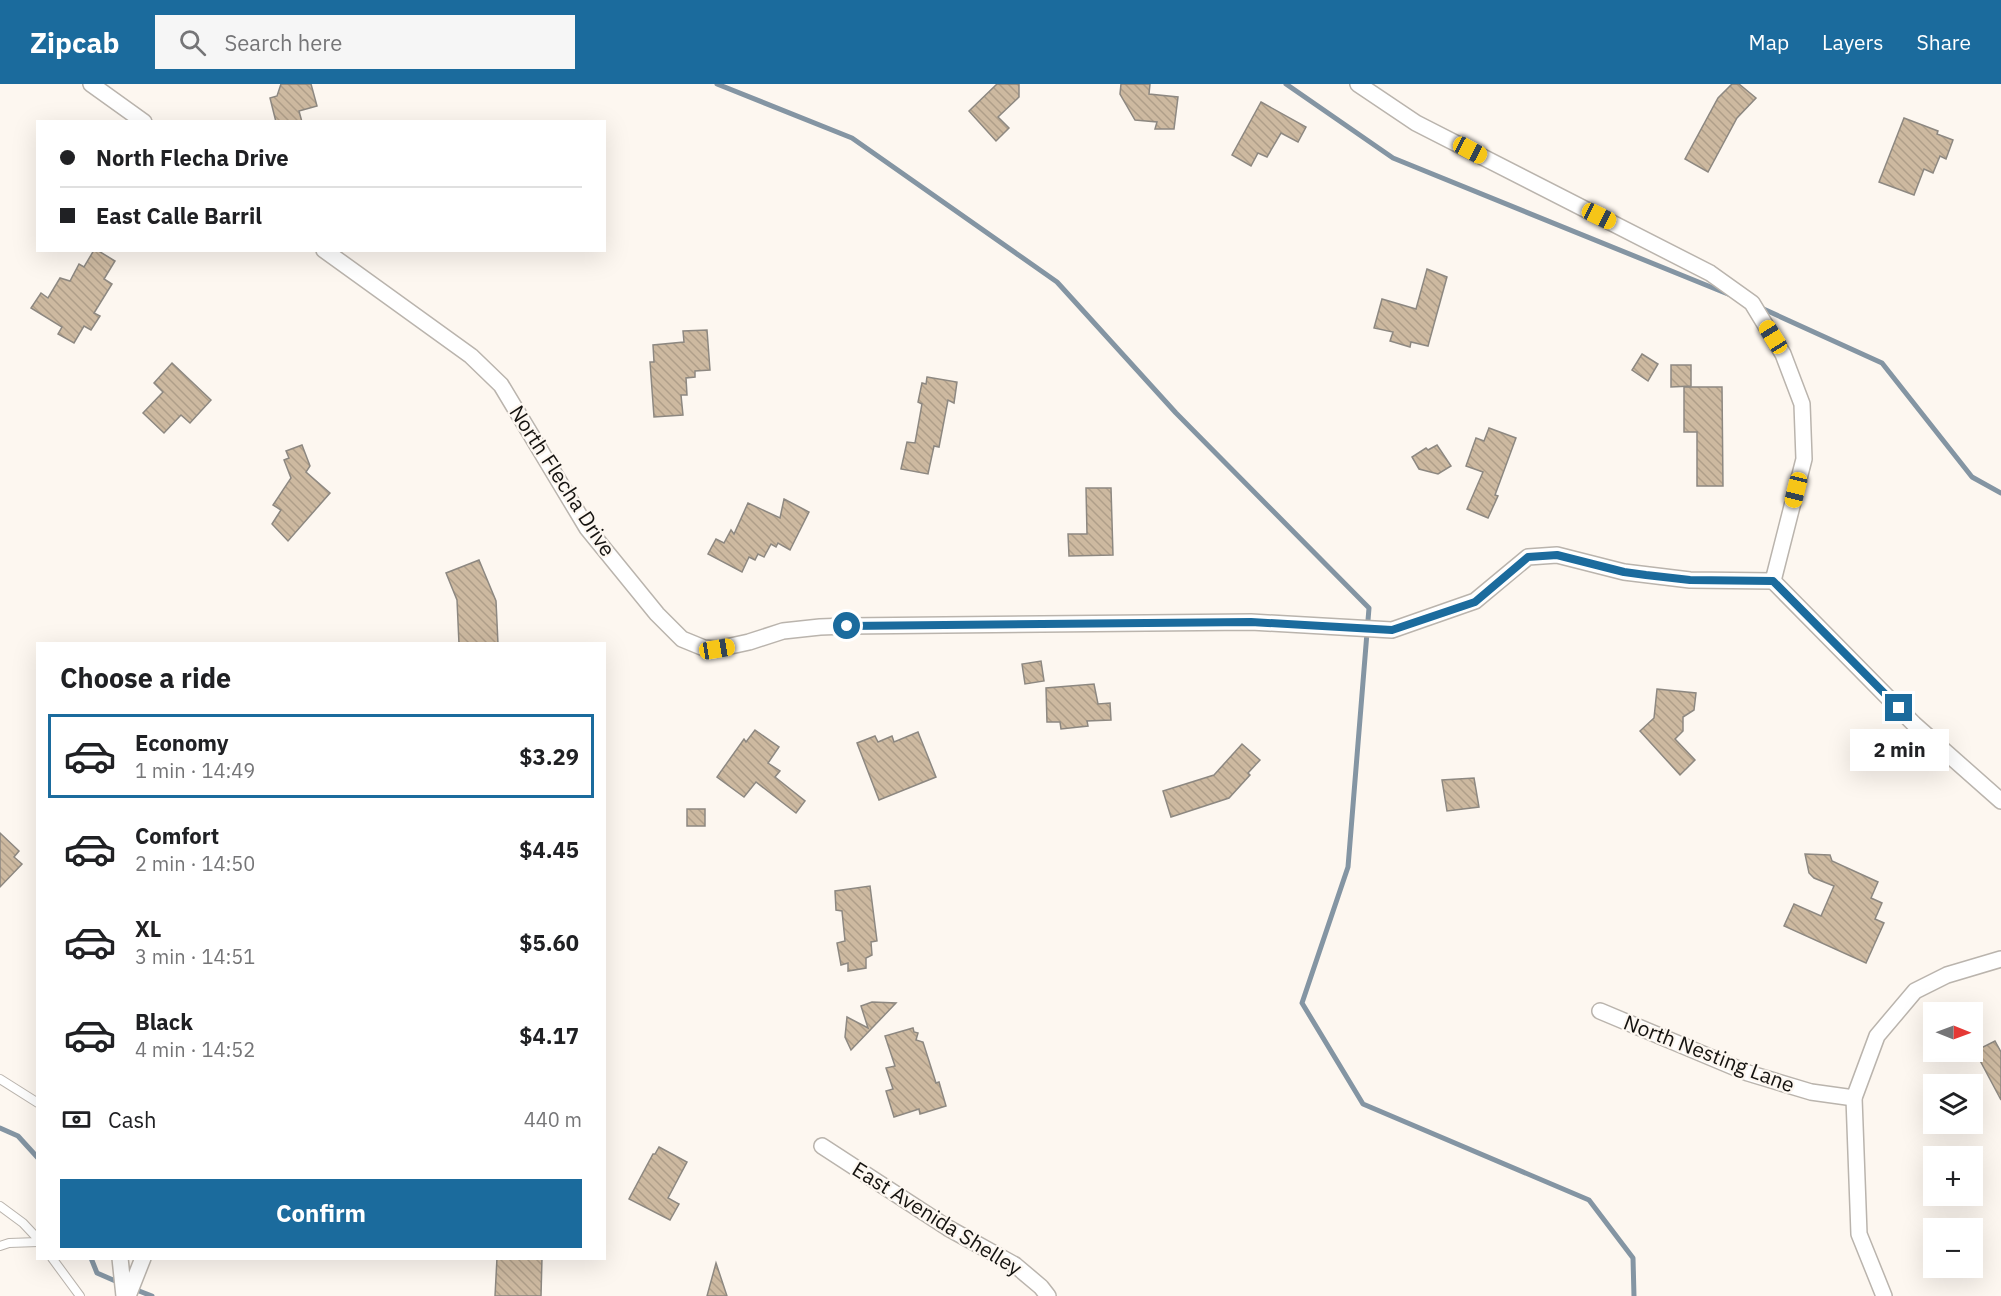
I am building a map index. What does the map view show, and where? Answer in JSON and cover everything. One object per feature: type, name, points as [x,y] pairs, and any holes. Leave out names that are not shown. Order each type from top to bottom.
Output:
[{"type":"street","points":[[92,84],[141,120]]},
{"type":"street","points":[[1358,84],[1416,123],[1710,273],[1752,303],[1783,354],[1802,404],[1804,459],[1773,581],[1914,724],[2001,801]]},
{"type":"street","name":"North Flecha Drive","points":[[327,252],[471,356],[501,385],[587,528],[657,614],[681,639],[704,648],[733,646],[792,630],[847,626],[1251,622],[1392,630],[1475,602],[1528,557],[1557,555],[1624,572],[1690,580],[1773,581]]},
{"type":"street","points":[[1884,1296],[1859,1234],[1854,1098],[1877,1036],[1916,991],[1947,975],[2001,958]]},
{"type":"street","name":"North Nesting Lane","points":[[1600,1011],[1748,1073],[1811,1092],[1854,1098]]},
{"type":"street","name":"East Avenida Shelley","points":[[822,1146],[948,1228],[1015,1265],[1048,1296]]},
{"type":"street","points":[[120,1260],[126,1296]]},
{"type":"street","points":[[126,1296],[142,1260]]},
{"type":"lane","points":[[0,1079],[36,1102]]},
{"type":"lane","points":[[0,1206],[23,1223],[36,1238]]},
{"type":"lane","points":[[0,1246],[36,1240]]},
{"type":"lane","points":[[53,1260],[80,1296]]},
{"type":"building","points":[[281,84],[311,84],[317,106],[299,111],[301,120],[276,120],[270,98],[277,96]]},
{"type":"building","points":[[997,84],[1019,84],[1019,97],[998,117],[1009,128],[996,141],[969,111]]},
{"type":"building","points":[[1121,84],[1150,84],[1149,94],[1178,97],[1174,129],[1155,129],[1157,122],[1135,120],[1120,94]]},
{"type":"building","points":[[1732,84],[1739,84],[1756,98],[1737,118],[1708,172],[1685,159],[1718,98]]},
{"type":"building","points":[[1261,102],[1306,127],[1298,142],[1281,133],[1267,157],[1258,153],[1251,166],[1232,155]]},
{"type":"building","points":[[1904,118],[1938,131],[1937,134],[1953,140],[1946,159],[1940,156],[1933,173],[1924,169],[1914,195],[1879,182]]},
{"type":"building","points":[[93,252],[100,252],[115,261],[104,279],[112,284],[94,313],[100,316],[91,330],[84,326],[74,343],[58,334],[62,327],[31,308],[41,293],[48,298],[60,278],[70,281],[79,264],[84,267]]},
{"type":"building","points":[[1427,269],[1447,277],[1428,346],[1411,342],[1410,347],[1390,341],[1393,332],[1374,328],[1382,299],[1416,309]]},
{"type":"building","points":[[707,330],[710,370],[695,371],[695,377],[686,378],[687,395],[681,395],[683,415],[654,417],[650,362],[654,362],[653,345],[684,342],[683,331]]},
{"type":"building","points":[[1642,354],[1658,364],[1648,381],[1632,370]]},
{"type":"building","points":[[172,363],[211,400],[190,423],[181,415],[164,433],[143,413],[163,392],[154,383]]},
{"type":"building","points":[[1671,365],[1691,365],[1691,386],[1671,387]]},
{"type":"building","points":[[927,377],[957,382],[954,403],[948,400],[939,447],[934,446],[928,474],[901,469],[907,442],[915,443],[922,404],[918,402],[922,383],[926,384]]},
{"type":"building","points":[[1684,387],[1722,387],[1723,486],[1697,486],[1697,432],[1684,432]]},
{"type":"building","points":[[1489,428],[1516,438],[1495,495],[1498,496],[1488,518],[1467,509],[1483,472],[1466,466],[1476,438],[1484,441]]},
{"type":"building","points":[[302,445],[310,466],[306,472],[330,493],[288,541],[272,524],[281,510],[273,505],[291,478],[284,460],[289,458],[286,451]]},
{"type":"building","points":[[1437,445],[1451,466],[1438,474],[1419,469],[1412,457],[1426,448],[1428,450]]},
{"type":"building","points":[[1086,488],[1111,488],[1113,555],[1069,556],[1068,534],[1087,534]]},
{"type":"building","points":[[784,499],[809,512],[790,550],[778,543],[776,547],[771,544],[764,557],[758,554],[755,560],[749,557],[742,572],[708,554],[716,539],[724,543],[731,530],[734,534],[748,503],[780,518]]},
{"type":"building","points":[[479,560],[496,601],[498,642],[459,642],[457,600],[446,573]]},
{"type":"building","points":[[1041,661],[1044,681],[1025,684],[1022,664]]},
{"type":"building","points":[[1094,684],[1098,704],[1110,703],[1111,720],[1087,721],[1088,726],[1061,729],[1060,722],[1047,722],[1046,688]]},
{"type":"building","points":[[1657,689],[1696,693],[1694,710],[1683,717],[1683,731],[1675,739],[1695,760],[1680,775],[1640,731],[1654,718]]},
{"type":"building","points":[[755,730],[779,747],[768,763],[780,771],[775,777],[805,801],[796,813],[756,782],[744,797],[717,777],[744,739],[746,742]]},
{"type":"building","points":[[918,732],[936,777],[879,800],[857,743],[875,736],[878,742],[892,736],[894,742]]},
{"type":"building","points":[[1242,744],[1260,760],[1229,798],[1171,817],[1163,791],[1214,775]]},
{"type":"building","points":[[1474,778],[1479,807],[1447,811],[1442,780]]},
{"type":"building","points":[[687,809],[705,809],[705,826],[687,826]]},
{"type":"building","points":[[0,833],[19,851],[14,857],[22,864],[0,887]]},
{"type":"building","points":[[1805,854],[1830,855],[1832,861],[1878,882],[1871,898],[1882,903],[1875,919],[1884,923],[1866,963],[1784,926],[1794,904],[1821,916],[1834,886],[1814,878],[1809,873]]},
{"type":"building","points":[[870,886],[877,941],[871,942],[872,955],[866,958],[866,968],[848,971],[848,963],[841,965],[837,943],[845,941],[842,911],[836,910],[835,891]]},
{"type":"building","points":[[872,1002],[896,1003],[851,1050],[845,1037],[847,1017],[868,1028],[861,1006]]},
{"type":"building","points":[[913,1028],[914,1032],[918,1033],[916,1040],[923,1042],[946,1106],[920,1114],[919,1109],[894,1117],[886,1091],[893,1089],[886,1068],[895,1066],[885,1036]]},
{"type":"building","points":[[1995,1041],[2001,1052],[2001,1100],[1981,1062],[1983,1062],[1983,1047]]},
{"type":"building","points":[[659,1147],[687,1162],[668,1198],[679,1204],[670,1220],[629,1199]]},
{"type":"building","points":[[497,1260],[542,1260],[541,1296],[495,1296]]},
{"type":"building","points":[[716,1263],[727,1296],[707,1296]]},
{"type":"waterway","points":[[717,84],[852,138],[1057,282],[1176,413],[1369,608],[1348,867],[1302,1003],[1363,1104],[1589,1200],[1633,1258],[1634,1296]]},
{"type":"waterway","points":[[1286,84],[1393,158],[1728,294]]},
{"type":"waterway","points":[[1759,307],[1882,363],[1972,477],[2001,493]]},
{"type":"waterway","points":[[0,1128],[18,1136],[36,1156]]},
{"type":"waterway","points":[[92,1260],[97,1273],[120,1283]]},
{"type":"waterway","points":[[134,1289],[152,1296]]},
{"type":"route","points":[[847,626],[1251,622],[1392,630],[1475,602],[1528,557],[1557,555],[1624,572],[1646,575],[1690,580],[1773,581],[1899,708]]}]
